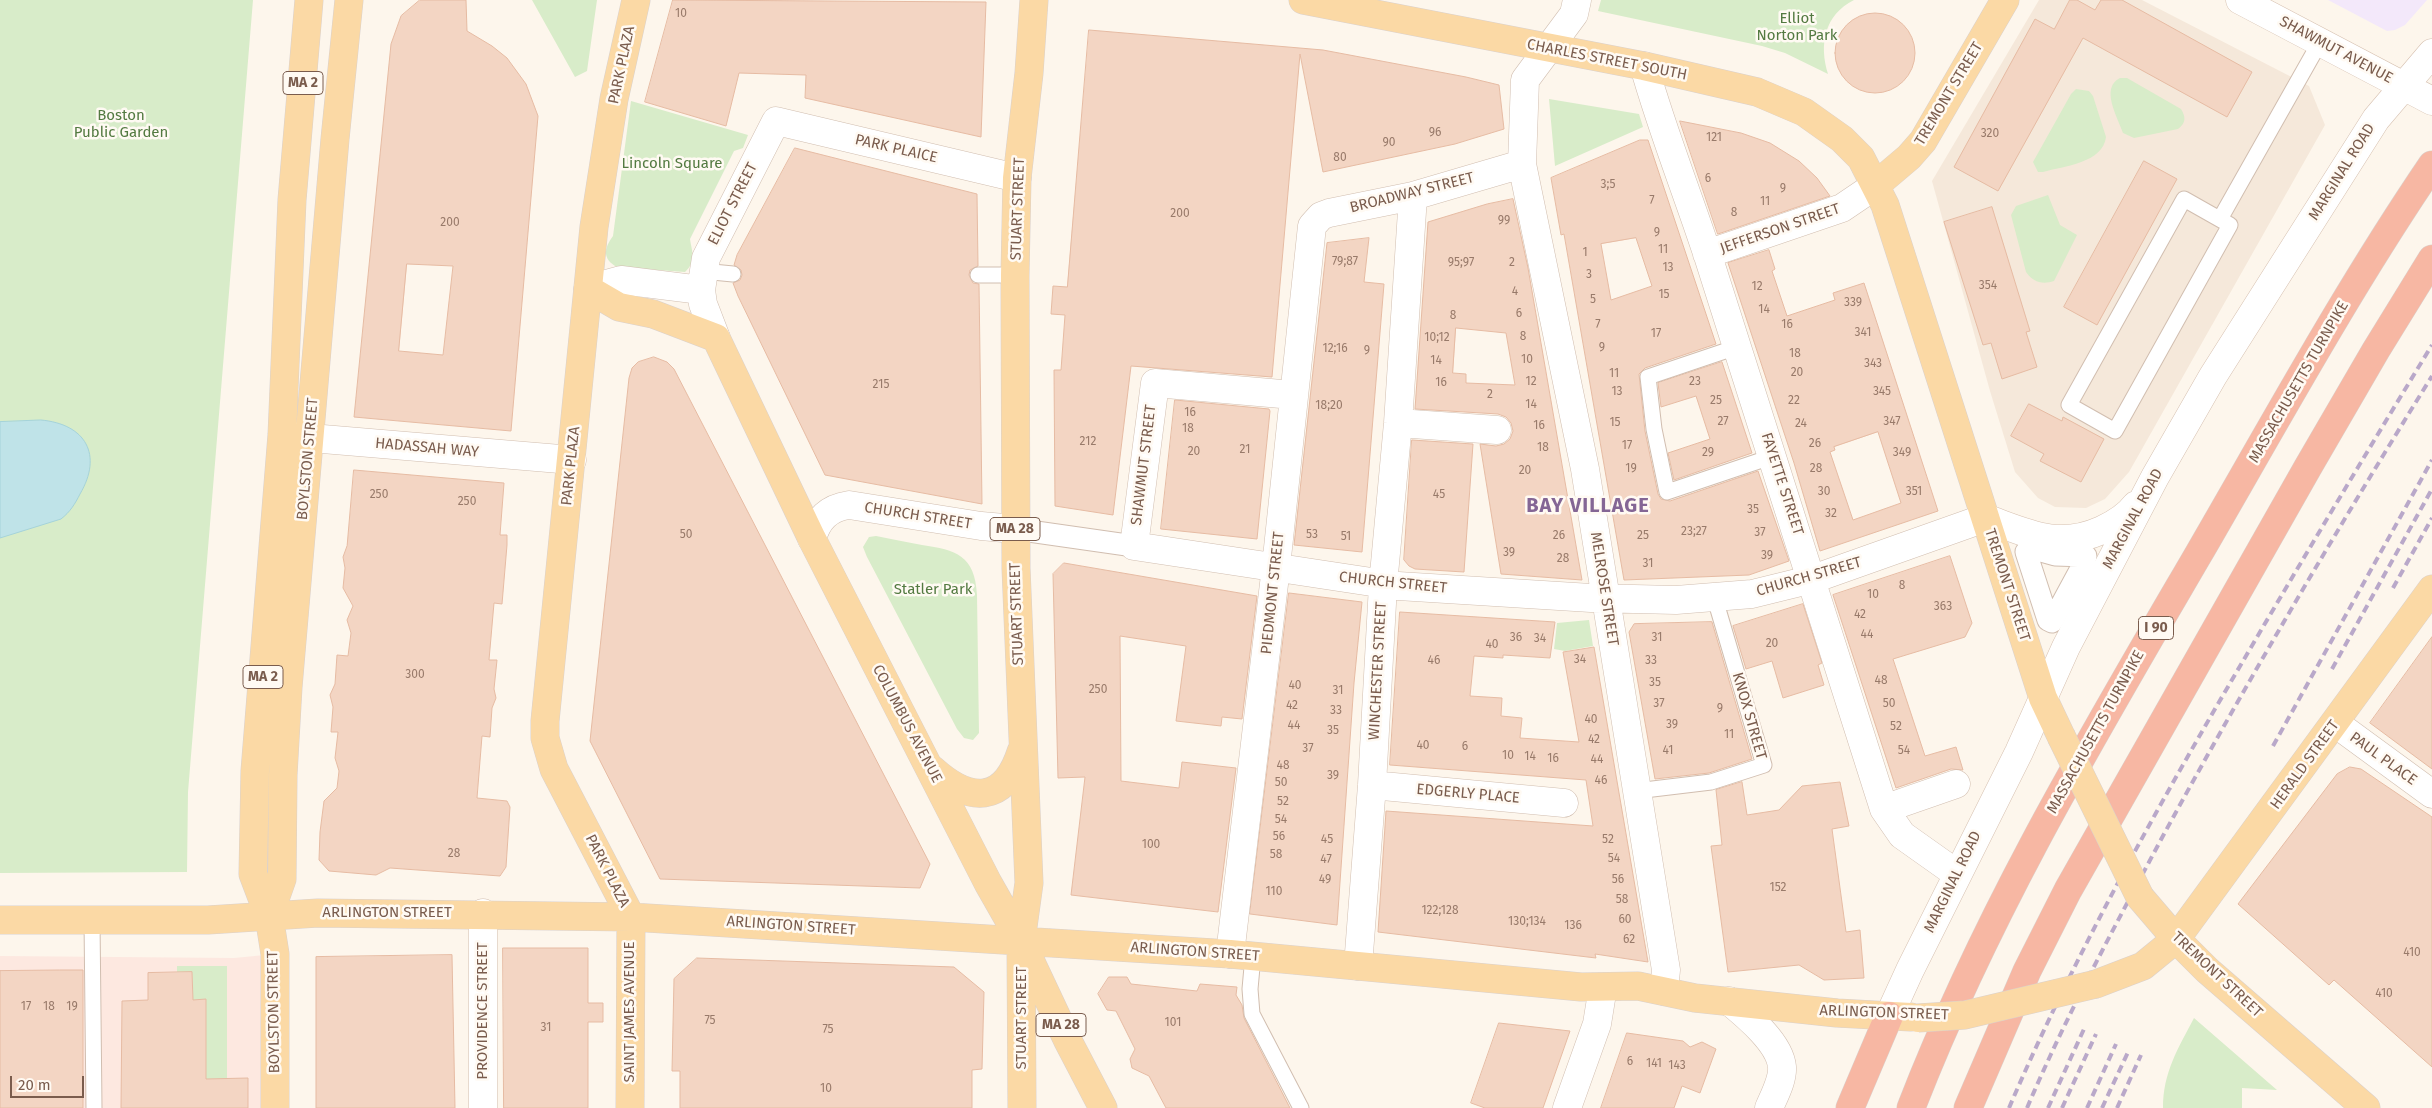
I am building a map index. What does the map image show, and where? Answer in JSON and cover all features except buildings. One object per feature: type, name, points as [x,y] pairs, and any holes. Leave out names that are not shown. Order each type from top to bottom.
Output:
[{"type":"highway","name":"MASSACHUSETTS TURNPIKE","points":[[1911,1108],[1978,953],[2060,796],[2326,335],[2395,221],[2432,165]]},
{"type":"highway","points":[[1968,1108],[2027,971],[2068,890],[2303,475],[2432,259]]},
{"type":"highway","points":[[1850,1108],[1889,1016]]},
{"type":"main road","name":"BOYLSTON STREET","points":[[274,1108],[275,954],[269,916],[253,874],[255,771],[282,435],[292,200],[309,0]]},
{"type":"main road","name":"BOYLSTON STREET","points":[[269,916],[282,879],[283,775],[288,687],[335,139],[349,0]]},
{"type":"main road","name":"PARK PLAZA","points":[[631,916],[554,769],[545,738],[594,227],[609,129],[636,0]]},
{"type":"main road","name":"MA 28","points":[[1013,0],[1018,8],[1025,34],[1029,72]]},
{"type":"main road","name":"STUART STREET","points":[[1022,1108],[1021,941],[1029,883],[1015,529],[1015,275],[1017,178],[1029,72],[1034,0]]},
{"type":"main road","name":"CHARLES STREET SOUTH","points":[[1303,0],[1644,66],[1757,92],[1804,112],[1850,147],[1861,158],[1876,185]]},
{"type":"main road","name":"TREMONT STREET","points":[[2005,0],[1923,141],[1909,157],[1876,185],[1885,205],[2043,698],[2140,897],[2176,939],[2207,970],[2366,1108]]},
{"type":"main road","points":[[588,289],[619,307],[653,314],[716,338]]},
{"type":"main road","name":"COLUMBUS AVENUE","points":[[716,338],[812,540],[988,883],[1021,941],[1068,1041],[1103,1108]]},
{"type":"main road","name":"HERALD STREET","points":[[2176,939],[2432,589]]},
{"type":"main road","points":[[930,768],[948,784],[960,790],[973,793],[987,792],[1007,782],[1016,768],[1023,749]]},
{"type":"main road","points":[[253,846],[283,846]]},
{"type":"main road","name":"ARLINGTON STREET","points":[[0,920],[208,920],[318,913],[483,913],[631,916],[1242,955],[1591,990],[1636,1001],[1695,998],[1918,1018],[1965,1015],[2096,984],[2143,966],[2176,939]]},
{"type":"main road","name":"SAINT JAMES AVENUE","points":[[630,1108],[631,916]]},
{"type":"main road","name":"ARLINGTON STREET","points":[[1591,990],[1638,986],[1695,998]]},
{"type":"street","name":"MELROSE STREET","points":[[1577,0],[1574,14],[1525,80],[1522,164],[1585,470],[1666,970],[1664,990]]},
{"type":"street","name":"SHAWMUT AVENUE","points":[[2240,0],[2432,101]]},
{"type":"street","name":"MARGINAL ROAD","points":[[1889,1016],[1957,874],[2019,752],[2066,647],[2155,477],[2214,376],[2376,119],[2432,53]]},
{"type":"street","name":"FAYETTE STREET","points":[[1644,66],[1655,107],[1707,254],[1774,456],[1884,809],[1902,835],[1957,874]]},
{"type":"street","name":"PARK PLAICE","points":[[776,121],[1017,178]]},
{"type":"street","name":"ELIOT STREET","points":[[702,281],[706,258],[776,121]]},
{"type":"street","name":"BROADWAY STREET","points":[[1310,231],[1321,216],[1413,196],[1522,164]]},
{"type":"street","name":"JEFFERSON STREET","points":[[1707,254],[1842,208],[1876,185]]},
{"type":"street","name":"WINCHESTER STREET","points":[[1358,966],[1372,785],[1383,584],[1398,423],[1413,196]]},
{"type":"street","name":"PIEDMONT STREET","points":[[1242,955],[1276,567],[1310,231]]},
{"type":"street","points":[[588,289],[621,280],[702,281]]},
{"type":"street","name":"COLUMBUS AVENUE","points":[[702,281],[703,304],[716,338]]},
{"type":"street","name":"SHAWMUT STREET","points":[[1134,546],[1155,383],[1293,395]]},
{"type":"street","points":[[1398,423],[1497,430]]},
{"type":"street","name":"HADASSAH WAY","points":[[282,435],[572,460]]},
{"type":"street","points":[[1985,518],[2041,538],[2070,540],[2089,536],[2115,525],[2131,511],[2155,477]]},
{"type":"street","name":"CHURCH STREET","points":[[812,540],[814,529],[827,512],[837,506],[849,505],[1383,584],[1606,599],[1715,598],[1752,594],[1812,579],[1985,518]]},
{"type":"street","name":"PAUL PLACE","points":[[2335,723],[2432,794]]},
{"type":"street","points":[[1884,809],[1956,784]]},
{"type":"street","name":"EDGERLY PLACE","points":[[1372,785],[1564,803]]},
{"type":"street","name":"PROVIDENCE STREET","points":[[482,1108],[483,913]]},
{"type":"street","points":[[1567,1108],[1597,1024],[1591,990]]},
{"type":"street","points":[[1729,1001],[1755,1024],[1779,1056],[1782,1067],[1781,1077],[1769,1108]]},
{"type":"lane","points":[[2220,219],[2320,42]]},
{"type":"lane","points":[[2184,199],[2220,219],[2230,225],[2116,431],[2069,405],[2184,199]]},
{"type":"lane","points":[[702,281],[733,274]]},
{"type":"lane","points":[[978,274],[1015,275]]},
{"type":"lane","points":[[1737,347],[1648,377],[1654,429],[1667,492],[1774,456]]},
{"type":"lane","name":"KNOX STREET","points":[[1636,791],[1711,782],[1764,765],[1715,598]]},
{"type":"lane","points":[[92,920],[94,1108]]},
{"type":"lane","points":[[1242,955],[1250,989],[1252,1014],[1301,1108]]},
{"type":"shaded area","points":[[2039,0],[2142,0],[2309,86],[2325,125],[2129,472],[2105,499],[2086,508],[2055,507],[2038,498],[2015,472],[1990,391],[1932,181]]},
{"type":"shaded area","points":[[2328,0],[2427,0],[2405,25],[2395,30],[2387,31]]},
{"type":"shaded area","points":[[275,954],[274,1108],[0,1108],[0,956],[234,958]]},
{"type":"green space","name":"Boston Public Garden","points":[[0,0],[253,0],[188,792],[187,872],[0,873]]},
{"type":"green space","points":[[532,0],[597,0],[587,71],[575,77]]},
{"type":"green space","name":"Elliot Norton Park","points":[[1601,0],[1854,0],[1836,14],[1826,32],[1824,52],[1828,74],[1785,53],[1762,46],[1598,11]]},
{"type":"green space","points":[[2120,78],[2127,78],[2181,109],[2184,115],[2183,124],[2178,129],[2134,138],[2123,133],[2114,111],[2111,95],[2111,88]]},
{"type":"green space","points":[[2076,89],[2089,91],[2093,96],[2106,137],[2103,146],[2098,153],[2081,162],[2038,172],[2033,162],[2071,94]]},
{"type":"green space","points":[[1549,99],[1639,114],[1643,127],[1555,166]]},
{"type":"green space","name":"Lincoln Square","points":[[631,101],[748,135],[743,148],[734,151],[690,239],[692,260],[685,272],[617,267],[607,257],[606,249],[613,236]]},
{"type":"green space","points":[[2048,195],[2060,225],[2077,235],[2054,281],[2042,283],[2032,278],[2026,272],[2011,215],[2016,206]]},
{"type":"green space","name":"Statler Park","points":[[876,536],[954,552],[968,563],[972,571],[977,595],[979,733],[973,740],[964,738],[957,729],[867,557],[863,547],[869,537]]},
{"type":"green space","points":[[1589,620],[1593,646],[1565,651],[1554,649],[1557,623]]},
{"type":"green space","points":[[177,966],[227,966],[227,1108],[206,1085],[206,1000],[193,1000],[192,972],[177,972]]},
{"type":"green space","points":[[2194,1018],[2277,1090],[2242,1088],[2242,1108],[2163,1108],[2169,1072],[2177,1051]]},
{"type":"water","points":[[41,420],[57,423],[69,428],[79,435],[86,444],[90,455],[87,480],[74,504],[61,519],[0,538],[0,422]]},
{"type":"railway","points":[[2009,1108],[2061,994],[2149,826],[2266,621],[2432,345]]},
{"type":"railway","points":[[2027,1108],[2092,970],[2196,776],[2295,603],[2432,376]]},
{"type":"railway","points":[[2273,746],[2432,460]]},
{"type":"railway","points":[[2332,669],[2432,489]]},
{"type":"railway","points":[[2393,588],[2432,518]]},
{"type":"railway","points":[[2048,1108],[2084,1029]]},
{"type":"railway","points":[[2062,1108],[2096,1034]]},
{"type":"railway","points":[[2087,1108],[2116,1044]]},
{"type":"railway","points":[[2102,1108],[2129,1050]]},
{"type":"railway","points":[[2117,1108],[2141,1055]]},
{"type":"district","name":"BAY VILLAGE","points":[[1588,506]]}]
